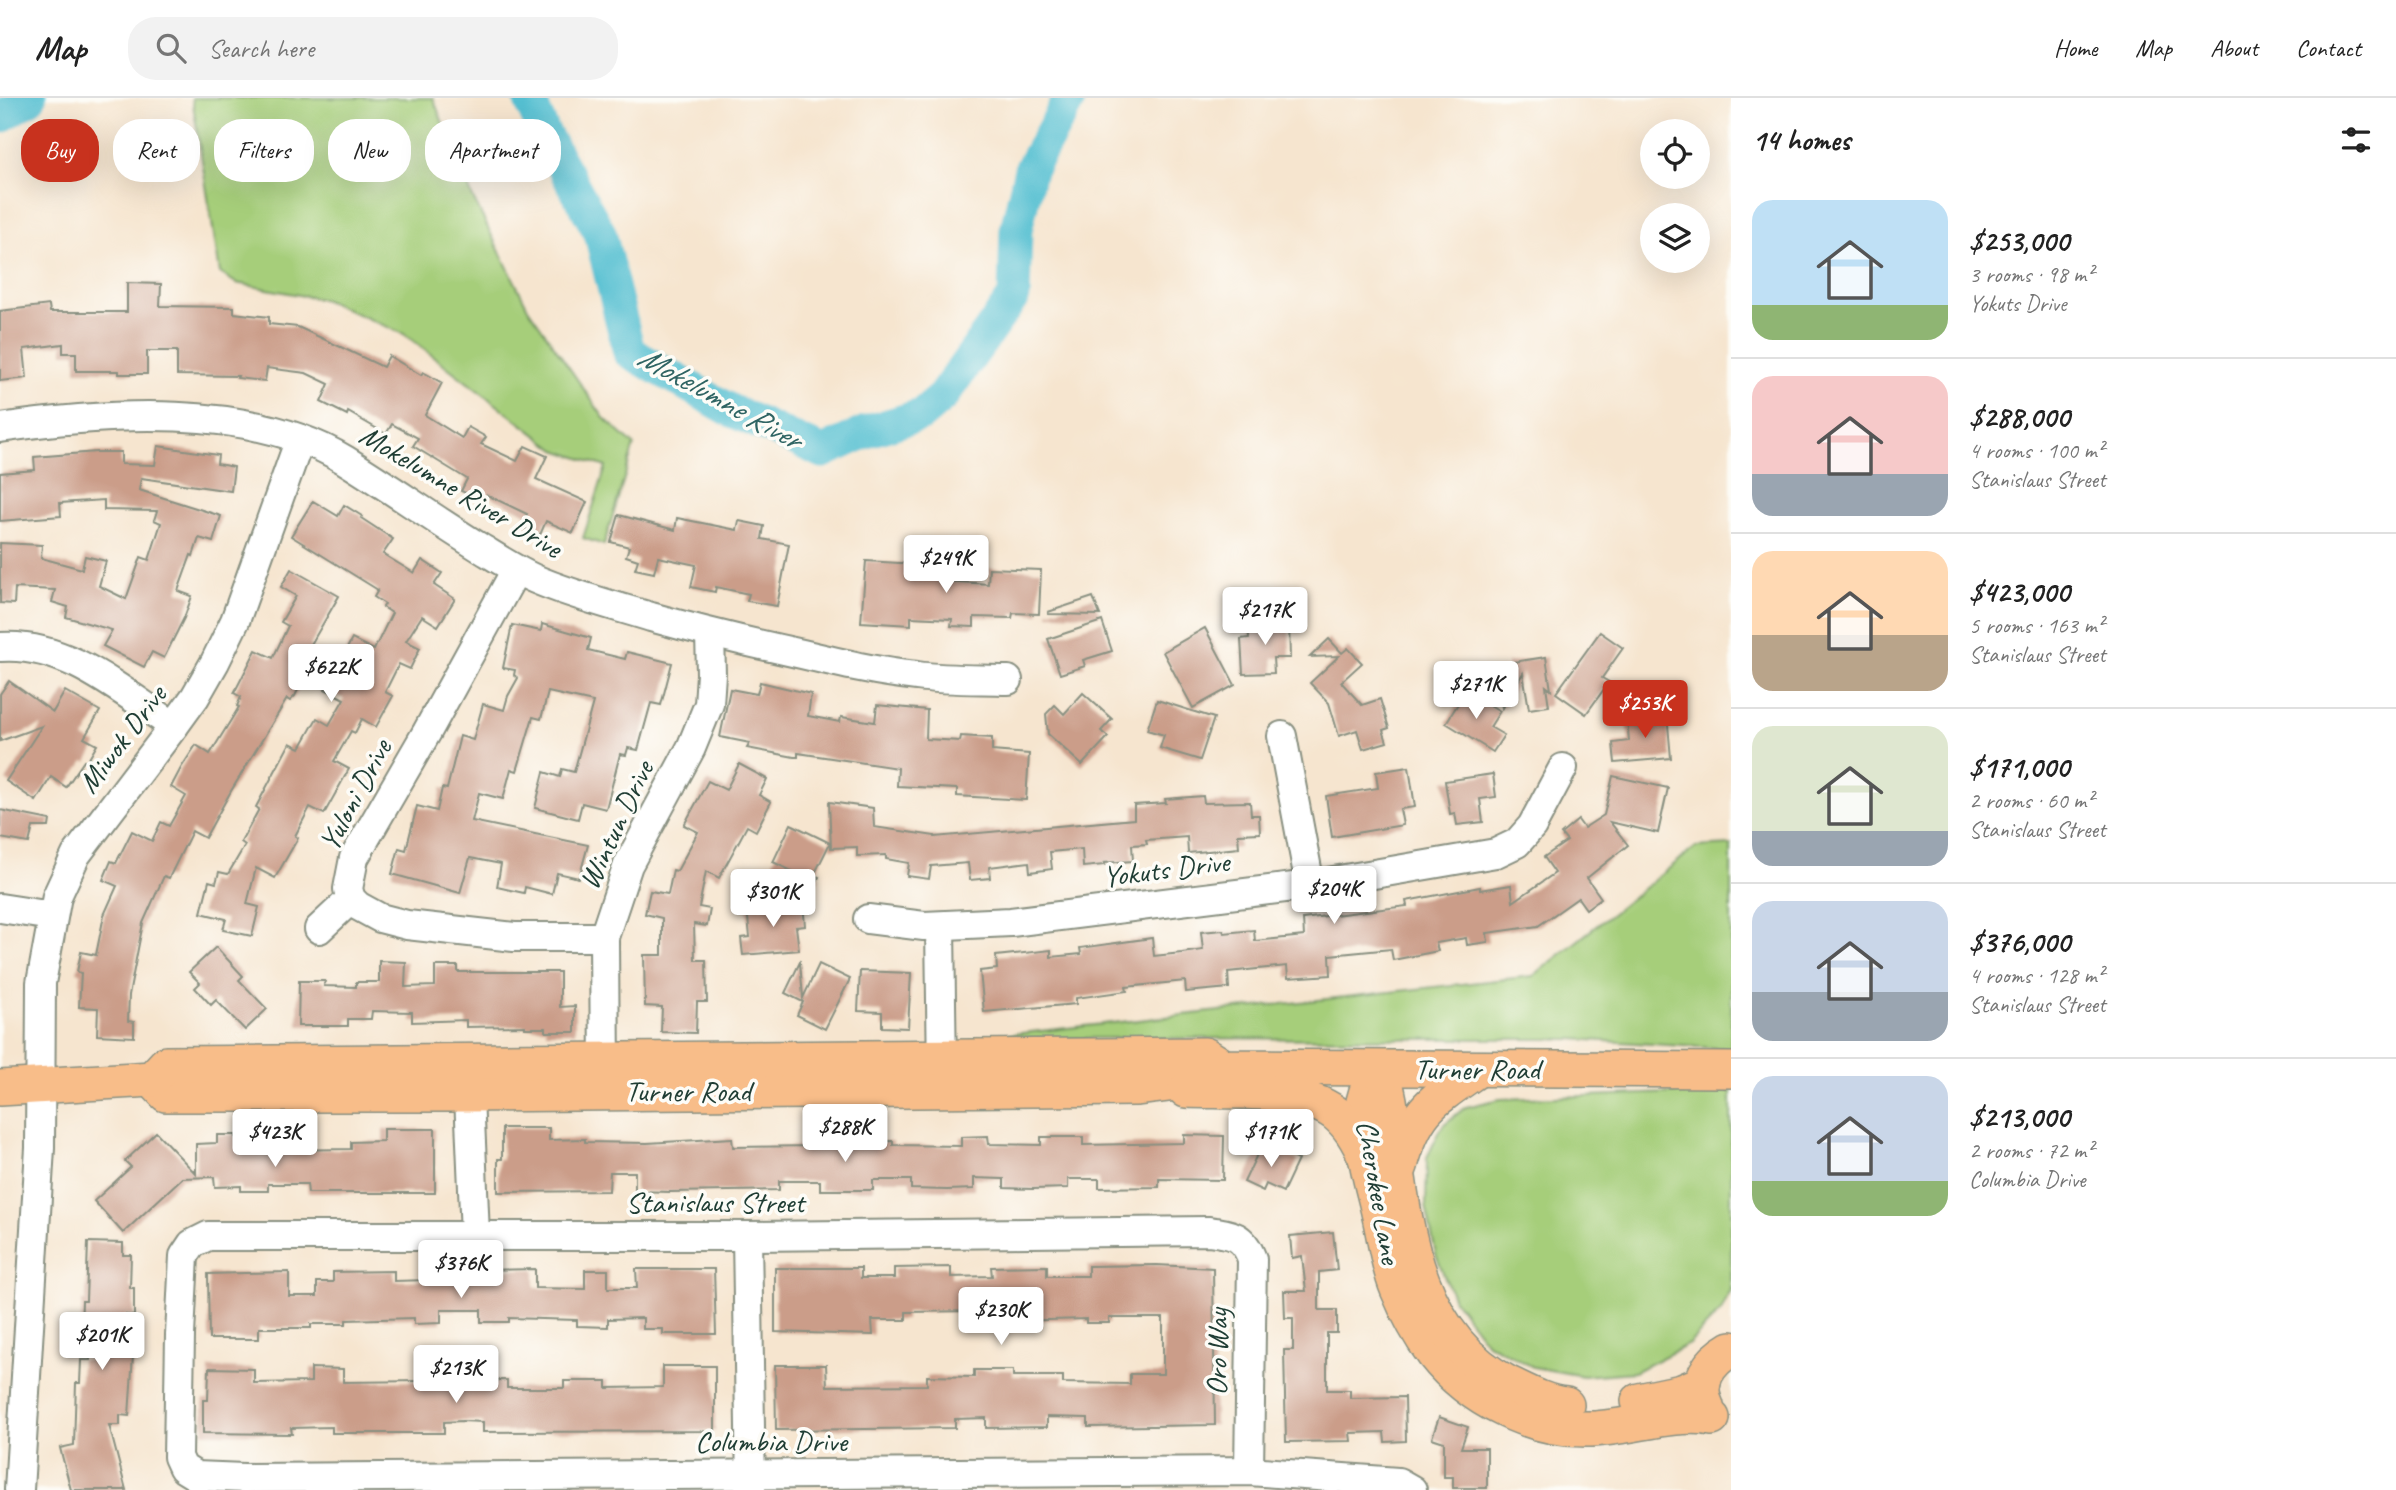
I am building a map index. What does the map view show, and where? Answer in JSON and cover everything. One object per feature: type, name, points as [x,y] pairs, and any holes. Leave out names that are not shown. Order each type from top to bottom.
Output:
[{"type":"main road","name":"Turner Road","points":[[0,1088],[152,1079],[166,1064],[468,1078],[605,1077],[942,1074],[1205,1055],[1224,1067],[1730,1070]]},
{"type":"main road","name":"Turner Road","points":[[942,1074],[1138,1088],[1209,1079],[1224,1067]]},
{"type":"main road","name":"Cherokee Lane","points":[[1381,1069],[1390,1092],[1382,1166],[1396,1286],[1416,1326],[1435,1354],[1462,1382],[1501,1408],[1539,1424],[1591,1429],[1686,1415],[1722,1426]]},
{"type":"main road","points":[[1138,1088],[1277,1094],[1317,1103],[1348,1125],[1382,1166],[1405,1144],[1429,1104],[1478,1069]]},
{"type":"main road","name":"Cherokee Lane","points":[[1382,1166],[1440,1323],[1471,1359],[1495,1377],[1554,1404],[1613,1407],[1682,1392],[1703,1383],[1704,1401],[1722,1426]]},
{"type":"main road","points":[[1703,1383],[1707,1370],[1716,1357],[1731,1349]]},
{"type":"street","name":"Mokelumne River Drive","points":[[0,428],[146,415],[209,418],[250,425],[300,439],[342,458],[516,570],[587,598],[710,634],[841,663],[918,676],[1008,680]]},
{"type":"street","name":"Miwok Drive","points":[[19,1490],[40,1148],[41,983],[57,896],[76,855],[195,697],[215,662],[235,621],[300,439]]},
{"type":"street","name":"Yuloni Drive","points":[[516,570],[354,858],[348,889],[352,900],[358,906],[380,918],[407,925],[514,937],[604,937]]},
{"type":"street","name":"Wintun Drive","points":[[605,1077],[604,937],[628,865],[691,748],[709,705],[710,634]]},
{"type":"street","points":[[0,647],[46,650],[83,666],[174,726]]},
{"type":"street","points":[[1282,736],[1310,885]]},
{"type":"street","name":"Yokuts Drive","points":[[868,919],[924,926],[1011,922],[1310,885],[1496,853],[1517,843],[1532,826],[1563,768]]},
{"type":"street","points":[[319,929],[352,900]]},
{"type":"street","points":[[0,908],[52,916]]},
{"type":"street","points":[[940,926],[942,1074]]},
{"type":"street","points":[[468,1078],[475,1235]]},
{"type":"street","name":"Stanislaus Street","points":[[192,1244],[208,1236],[356,1238],[1208,1231],[1231,1234],[1238,1238]]},
{"type":"street","points":[[747,1236],[751,1482]]},
{"type":"street","name":"Oro Way","points":[[1238,1238],[1246,1244],[1252,1259],[1249,1471]]},
{"type":"street","name":"Columbia Drive","points":[[192,1244],[184,1256],[178,1457],[183,1468],[195,1476],[751,1482],[1249,1471],[1398,1482],[1409,1488]]},
{"type":"green space","points":[[192,98],[433,98],[441,119],[425,119],[425,182],[466,182],[528,308],[604,418],[634,445],[604,545],[583,538],[606,467],[556,450],[404,334],[325,300],[236,283],[220,273],[200,148],[200,119],[195,119]]},
{"type":"green space","points":[[1731,845],[1731,1049],[1572,1039],[978,1038],[1533,976],[1696,847]]},
{"type":"green space","points":[[1731,1091],[1731,1290],[1721,1311],[1689,1344],[1634,1372],[1583,1376],[1533,1367],[1487,1343],[1454,1300],[1436,1255],[1426,1206],[1427,1157],[1443,1125],[1466,1107],[1500,1099]]},
{"type":"building","points":[[127,283],[161,284],[160,306],[234,307],[234,313],[269,317],[269,324],[298,327],[383,367],[389,356],[421,375],[423,372],[442,383],[425,415],[462,438],[468,427],[486,437],[481,444],[517,461],[525,446],[547,456],[536,479],[587,502],[573,533],[546,521],[540,535],[521,527],[527,514],[487,495],[484,501],[461,491],[467,479],[413,446],[418,438],[392,424],[386,434],[348,412],[347,415],[321,402],[329,384],[306,373],[267,368],[265,381],[237,378],[238,376],[177,375],[177,351],[147,351],[147,374],[76,371],[76,353],[63,353],[63,344],[24,349],[27,378],[0,381],[0,311],[49,305],[50,312],[127,312]]},
{"type":"building","points":[[158,446],[218,455],[217,464],[234,467],[231,491],[141,478],[139,490],[221,516],[213,542],[199,538],[193,556],[191,555],[178,591],[192,596],[164,658],[152,652],[144,667],[103,646],[112,630],[66,617],[68,607],[52,602],[55,590],[15,588],[14,604],[0,603],[0,543],[42,545],[41,558],[82,569],[85,556],[106,561],[99,586],[126,599],[141,557],[149,560],[161,523],[154,520],[157,511],[104,510],[104,500],[60,503],[61,516],[0,521],[0,473],[35,470],[34,457],[97,452],[121,452],[121,464],[155,465]]},
{"type":"building","points":[[313,501],[338,516],[344,505],[362,516],[361,518],[393,539],[383,554],[414,573],[422,560],[442,573],[434,585],[455,599],[438,626],[422,616],[406,641],[420,648],[410,669],[399,664],[385,692],[393,696],[376,727],[362,719],[355,733],[351,731],[334,761],[349,769],[324,814],[310,807],[295,836],[298,838],[275,878],[256,868],[247,904],[259,907],[252,936],[223,930],[226,919],[201,913],[209,881],[216,883],[219,872],[228,874],[245,845],[241,842],[259,809],[256,807],[290,743],[300,748],[317,718],[329,725],[344,699],[325,689],[352,639],[374,650],[392,613],[374,597],[378,590],[291,536]]},
{"type":"building","points":[[619,515],[675,530],[677,518],[737,530],[739,521],[764,526],[762,539],[789,544],[777,606],[747,601],[749,594],[716,587],[715,592],[691,587],[696,565],[658,557],[654,573],[635,569],[638,560],[626,556],[629,547],[611,542]]},
{"type":"building","points":[[866,561],[915,564],[914,574],[944,576],[944,581],[988,584],[989,568],[1041,570],[1039,614],[1013,613],[1012,618],[974,617],[974,627],[951,626],[952,619],[911,617],[911,625],[861,622]]},
{"type":"building","points":[[291,569],[339,596],[310,646],[312,648],[304,664],[309,667],[295,696],[290,701],[287,699],[205,838],[192,831],[169,878],[164,876],[143,923],[129,995],[128,1021],[134,1022],[134,1037],[97,1035],[98,1008],[79,1007],[81,973],[77,972],[81,952],[96,955],[104,915],[117,886],[103,880],[111,861],[116,863],[132,831],[152,841],[161,822],[169,826],[186,796],[171,787],[181,768],[196,745],[210,754],[239,707],[237,706],[241,697],[234,693],[256,650],[273,658],[288,626],[281,622],[296,596],[281,587]]},
{"type":"building","points":[[1093,597],[1100,615],[1048,614],[1048,612]]},
{"type":"building","points":[[1102,621],[1112,651],[1083,660],[1085,666],[1060,674],[1048,639]]},
{"type":"building","points":[[1289,622],[1290,658],[1273,658],[1274,673],[1243,674],[1241,639],[1249,638],[1248,624]]},
{"type":"building","points":[[542,624],[591,638],[588,650],[625,659],[627,652],[672,663],[661,705],[651,703],[638,750],[628,748],[626,755],[620,754],[606,809],[582,803],[578,819],[535,808],[544,772],[560,777],[562,769],[574,772],[593,702],[548,692],[541,719],[533,717],[517,771],[511,769],[503,799],[479,793],[472,821],[588,845],[579,878],[557,873],[552,894],[525,887],[524,893],[497,887],[501,864],[470,858],[460,893],[392,874],[399,848],[406,850],[417,806],[437,811],[442,788],[447,789],[460,736],[473,740],[483,704],[504,710],[518,678],[514,675],[515,670],[503,668],[512,625],[541,631]]},
{"type":"building","points":[[1205,628],[1235,685],[1193,708],[1163,652]]},
{"type":"building","points":[[1600,632],[1623,648],[1602,678],[1609,682],[1586,714],[1556,693]]},
{"type":"building","points":[[1329,639],[1342,653],[1348,648],[1362,663],[1341,682],[1362,705],[1380,699],[1389,728],[1383,730],[1387,742],[1363,749],[1357,730],[1339,736],[1329,703],[1310,683],[1339,656],[1310,657]]},
{"type":"building","points":[[1546,657],[1551,690],[1546,686],[1549,706],[1529,709],[1523,673],[1502,708],[1497,680],[1509,678],[1507,663]]},
{"type":"building","points":[[9,681],[53,712],[65,691],[100,711],[84,738],[97,745],[87,762],[84,761],[66,787],[51,777],[36,801],[6,781],[42,726],[0,741],[0,694]]},
{"type":"building","points":[[760,682],[811,694],[808,716],[840,722],[841,717],[875,722],[877,705],[927,710],[926,739],[960,741],[961,736],[992,738],[992,751],[1029,754],[1026,800],[957,796],[957,789],[897,786],[898,768],[798,753],[798,757],[794,757],[747,748],[750,743],[720,737],[730,689],[757,694]]},
{"type":"building","points":[[1466,691],[1500,711],[1490,727],[1504,735],[1493,752],[1446,723]]},
{"type":"building","points":[[1083,693],[1112,719],[1101,731],[1108,737],[1082,765],[1048,734],[1046,714],[1055,705],[1064,714]]},
{"type":"building","points":[[1157,700],[1214,718],[1200,760],[1160,748],[1164,735],[1147,730]]},
{"type":"building","points":[[1667,714],[1671,758],[1615,763],[1613,743],[1629,741],[1627,718]]},
{"type":"building","points":[[739,764],[767,779],[759,795],[771,802],[756,831],[747,826],[719,878],[706,871],[699,907],[710,909],[707,926],[694,924],[695,960],[706,960],[707,1002],[697,1002],[696,1033],[661,1032],[662,1007],[645,1006],[644,955],[662,955],[662,918],[645,914],[650,891],[668,894],[673,870],[677,871],[698,832],[684,825],[708,781],[726,790]]},
{"type":"building","points":[[1409,767],[1415,807],[1400,809],[1403,825],[1332,837],[1326,796],[1378,788],[1376,772]]},
{"type":"building","points":[[1493,774],[1496,797],[1480,799],[1483,822],[1457,825],[1455,813],[1450,814],[1445,781]]},
{"type":"building","points":[[1613,776],[1668,788],[1658,833],[1610,822],[1628,845],[1587,878],[1601,898],[1586,909],[1578,898],[1538,926],[1487,933],[1488,942],[1467,945],[1466,938],[1436,943],[1438,951],[1393,960],[1391,949],[1330,955],[1331,975],[1288,978],[1287,966],[1228,972],[1229,988],[1186,992],[1185,981],[1126,987],[1127,991],[1076,998],[1076,1004],[984,1012],[980,971],[997,969],[996,956],[1051,950],[1051,957],[1081,954],[1080,948],[1152,938],[1154,956],[1182,953],[1203,950],[1201,932],[1223,930],[1224,933],[1254,930],[1255,941],[1304,936],[1303,919],[1407,906],[1406,901],[1480,887],[1480,890],[1511,885],[1513,902],[1555,873],[1544,857],[1567,841],[1561,834],[1578,820],[1584,828],[1604,815]]},
{"type":"building","points":[[1203,796],[1204,803],[1250,802],[1251,815],[1259,815],[1260,833],[1238,834],[1239,848],[1188,853],[1187,837],[1146,840],[1147,844],[1132,845],[1133,861],[1083,867],[1082,849],[1050,852],[1052,869],[1030,872],[1029,862],[989,867],[990,878],[970,880],[968,863],[931,866],[929,879],[907,876],[909,863],[886,859],[886,855],[857,856],[857,847],[831,848],[829,802],[873,808],[874,827],[935,837],[1134,819],[1134,805],[1166,803],[1165,799]]},
{"type":"building","points":[[0,810],[50,820],[49,827],[33,827],[29,843],[0,838]]},
{"type":"building","points":[[791,824],[830,843],[814,875],[819,877],[811,894],[789,883],[794,872],[773,862]]},
{"type":"building","points":[[803,903],[805,926],[796,927],[799,950],[743,955],[741,938],[750,937],[747,908]]},
{"type":"building","points":[[216,947],[243,976],[239,980],[267,1009],[245,1030],[216,1000],[211,1005],[195,988],[200,983],[189,972]]},
{"type":"building","points":[[379,961],[406,962],[405,987],[435,986],[435,966],[458,966],[458,972],[560,972],[560,1007],[575,1006],[575,1032],[546,1032],[546,1028],[525,1026],[466,1027],[466,1020],[412,1022],[412,1012],[372,1011],[371,1019],[348,1019],[348,1026],[298,1026],[299,981],[325,981],[324,986],[356,987],[356,982],[379,982]]},
{"type":"building","points":[[800,962],[803,998],[819,964],[850,979],[825,1029],[797,1015],[803,1002],[785,993]]},
{"type":"building","points":[[860,971],[911,973],[908,1028],[882,1027],[882,1012],[858,1011]]},
{"type":"building","points":[[502,1128],[549,1128],[549,1140],[585,1139],[585,1142],[647,1143],[732,1138],[733,1147],[821,1146],[821,1132],[848,1133],[848,1142],[893,1141],[893,1145],[961,1146],[961,1137],[988,1136],[989,1144],[1041,1145],[1041,1137],[1083,1137],[1083,1145],[1184,1143],[1184,1135],[1224,1136],[1223,1180],[1159,1179],[1159,1187],[1099,1188],[1099,1179],[1068,1179],[1068,1188],[1033,1189],[1004,1188],[1004,1179],[974,1178],[974,1189],[947,1190],[911,1189],[911,1180],[873,1180],[873,1190],[820,1190],[820,1181],[779,1181],[779,1190],[670,1192],[635,1191],[635,1172],[610,1172],[609,1191],[498,1192]]},
{"type":"building","points":[[383,1129],[435,1129],[435,1193],[308,1193],[307,1184],[268,1184],[268,1191],[241,1191],[241,1186],[215,1187],[214,1177],[182,1178],[123,1233],[94,1201],[131,1167],[125,1161],[156,1132],[196,1174],[196,1144],[217,1143],[217,1135],[236,1135],[236,1139],[284,1140],[284,1150],[351,1149],[351,1142],[383,1141]]},
{"type":"building","points":[[1262,1144],[1298,1160],[1283,1192],[1266,1184],[1263,1191],[1244,1182]]},
{"type":"building","points":[[1333,1232],[1337,1270],[1319,1272],[1319,1310],[1337,1310],[1337,1333],[1327,1333],[1327,1390],[1350,1390],[1350,1398],[1405,1397],[1406,1441],[1385,1442],[1384,1432],[1350,1433],[1351,1441],[1286,1442],[1284,1350],[1293,1350],[1293,1318],[1285,1318],[1284,1291],[1306,1291],[1302,1256],[1292,1258],[1290,1236]]},
{"type":"building","points":[[88,1242],[123,1243],[123,1255],[131,1255],[130,1288],[134,1288],[134,1316],[126,1315],[125,1355],[133,1355],[129,1416],[120,1415],[120,1425],[109,1425],[126,1490],[71,1490],[60,1448],[74,1445],[76,1383],[80,1383],[81,1360],[90,1360],[91,1329],[81,1329],[82,1301],[86,1301]]},
{"type":"building","points":[[1157,1265],[1213,1268],[1215,1425],[1088,1427],[1088,1418],[1047,1417],[1047,1427],[986,1428],[986,1418],[955,1419],[955,1428],[776,1430],[775,1365],[826,1365],[827,1386],[927,1385],[927,1376],[974,1377],[974,1370],[1013,1370],[1013,1376],[1063,1376],[1063,1383],[1130,1384],[1130,1374],[1163,1374],[1163,1318],[1109,1318],[1109,1323],[1086,1323],[1086,1319],[974,1322],[974,1311],[906,1312],[906,1320],[872,1320],[873,1335],[775,1332],[775,1268],[861,1268],[861,1278],[894,1278],[894,1268],[951,1267],[951,1277],[992,1276],[991,1267],[1047,1266],[1047,1276],[1088,1276],[1088,1266]]},
{"type":"building","points":[[535,1269],[535,1288],[585,1289],[585,1270],[608,1270],[608,1288],[637,1288],[636,1269],[714,1269],[716,1334],[663,1334],[663,1329],[643,1329],[643,1318],[608,1319],[608,1327],[577,1326],[577,1320],[509,1318],[509,1322],[481,1322],[481,1310],[441,1310],[441,1323],[414,1324],[414,1318],[346,1320],[346,1324],[311,1324],[311,1328],[259,1328],[259,1339],[209,1339],[208,1274],[289,1272],[289,1296],[317,1296],[317,1282],[333,1282],[333,1272],[394,1271],[394,1281],[429,1280],[429,1271]]},
{"type":"building","points":[[663,1366],[715,1366],[715,1431],[483,1432],[483,1422],[462,1421],[444,1422],[444,1433],[332,1433],[332,1427],[291,1428],[292,1434],[203,1433],[203,1400],[208,1400],[209,1368],[254,1369],[254,1383],[311,1382],[311,1368],[343,1369],[343,1382],[507,1380],[507,1388],[564,1388],[564,1381],[607,1381],[607,1388],[663,1387]]},
{"type":"building","points":[[1439,1417],[1468,1427],[1461,1448],[1487,1448],[1487,1488],[1453,1488],[1453,1477],[1444,1477],[1444,1442],[1432,1438]]},
{"type":"waterway","name":"Mokelumne River","points":[[0,117],[30,98]]},
{"type":"waterway","name":"Mokelumne River","points":[[529,98],[544,133],[600,233],[629,352],[730,410],[823,452],[868,431],[921,415],[942,397],[1014,296],[1016,230],[1030,170],[1070,98]]}]
